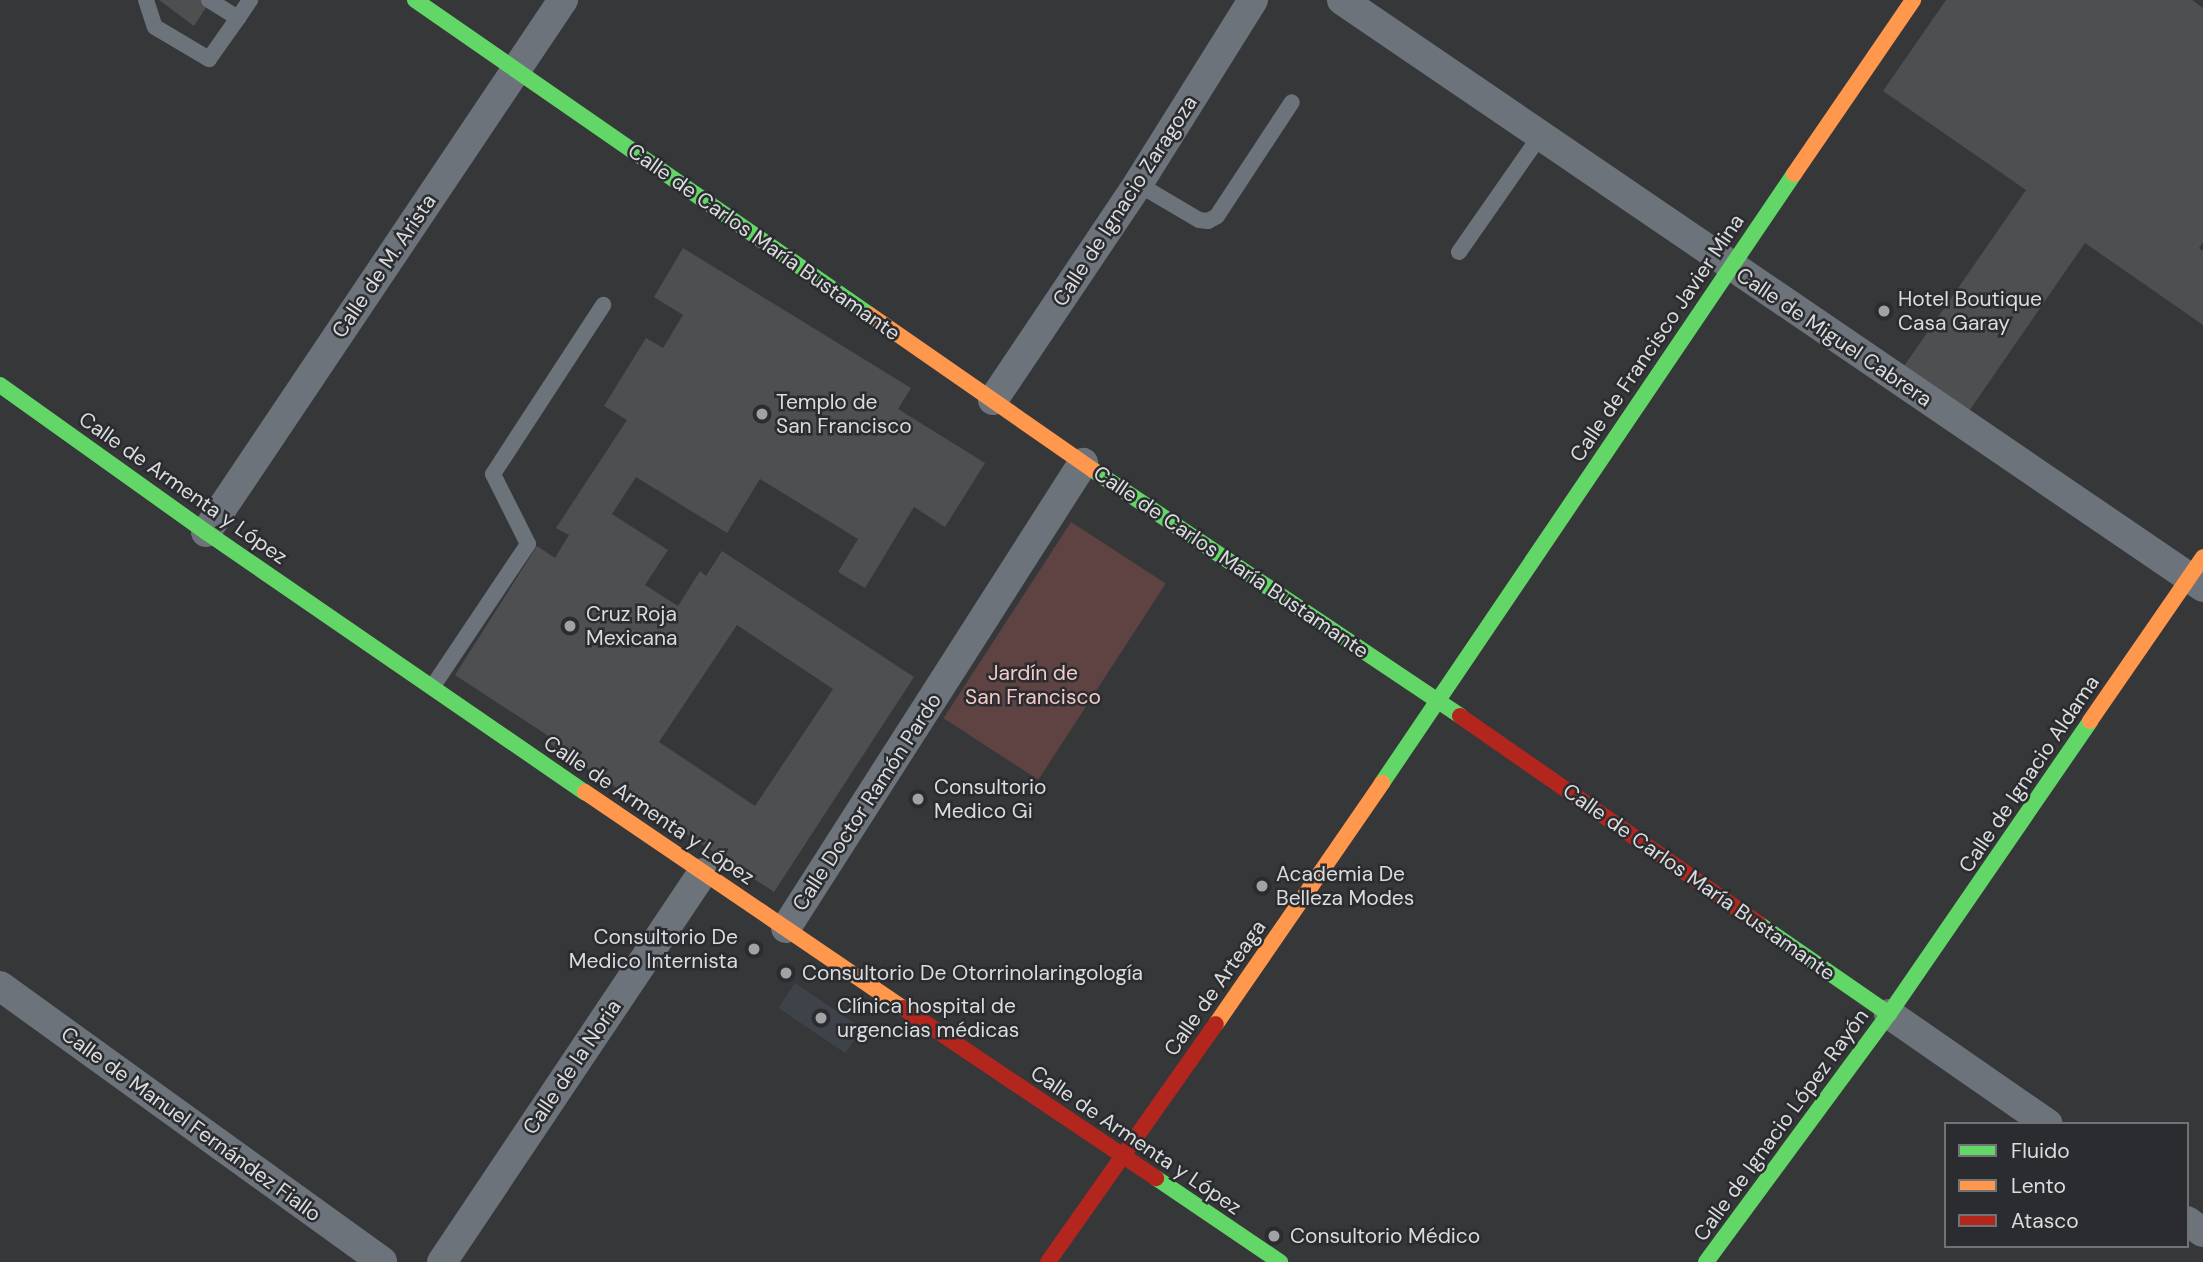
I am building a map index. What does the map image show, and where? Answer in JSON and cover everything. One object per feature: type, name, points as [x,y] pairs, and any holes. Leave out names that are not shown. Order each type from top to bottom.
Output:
[{"type":"street","name":"Calle de Carlos María Bustamante","points":[[415,0],[1083,463],[1438,701],[2045,1122]]},
{"type":"street","name":"Calle de M. Arista","points":[[206,532],[562,0]]},
{"type":"street","name":"Calle de Ignacio Zaragoza","points":[[993,400],[1138,184],[1253,0]]},
{"type":"street","name":"Calle de Miguel Cabrera","points":[[1342,0],[1730,266],[2198,574]]},
{"type":"street","name":"Calle de Francisco Javier Mina","points":[[1438,701],[1730,266],[1913,0]]},
{"type":"street","name":"Calle de Armenta y López","points":[[0,385],[206,532],[702,873],[1280,1262]]},
{"type":"street","name":"Calle Doctor Ramón Pardo","points":[[786,928],[1083,463]]},
{"type":"street","name":"Calle de Ignacio Aldama","points":[[1889,1014],[2198,574]]},
{"type":"street","name":"Calle de Arteaga","points":[[1048,1262],[1124,1158],[1438,701]]},
{"type":"street","name":"Calle de la Noria","points":[[443,1262],[702,873]]},
{"type":"street","name":"Calle de Manuel Fernández Fiallo","points":[[0,986],[382,1262]]},
{"type":"street","name":"Calle de Ignacio López Rayón","points":[[1706,1262],[1889,1014]]},
{"type":"lane","points":[[146,0],[155,27],[209,60],[250,0]]},
{"type":"lane","points":[[209,0],[238,18]]},
{"type":"lane","points":[[1138,184],[1199,220],[1208,221],[1217,216],[1292,102]]},
{"type":"lane","points":[[1459,252],[1540,136]]},
{"type":"lane","points":[[433,686],[528,544],[493,474],[603,306]]},
{"type":"shaded area","name":"Clínica hospital de urgencias médicas","points":[[795,983],[862,1028],[845,1053],[778,1008]]},
{"type":"green space","name":"Jardín de San Francisco","points":[[1071,522],[1166,584],[1038,780],[944,718]]},
{"type":"building","points":[[159,0],[211,0],[194,26]]},
{"type":"building","points":[[1946,0],[2192,0],[2203,8],[2203,242],[2199,248],[2203,251],[2203,325],[2085,243],[1967,414],[1902,369],[2026,190],[1883,91]]},
{"type":"building","points":[[683,248],[911,388],[898,409],[985,463],[945,527],[914,507],[865,588],[838,572],[858,539],[760,479],[727,533],[636,477],[612,514],[668,550],[645,585],[678,606],[700,571],[706,576],[722,551],[914,677],[774,892],[549,743],[553,739],[455,675],[537,546],[555,558],[569,535],[556,528],[627,420],[604,406],[646,338],[663,348],[683,315],[654,297]],"holes":[[[737,625],[833,689],[755,806],[659,742]]]},
{"type":"traffic: fast","points":[[415,0],[870,315]]},
{"type":"traffic: fast","points":[[1382,783],[1794,174]]},
{"type":"traffic: fast","points":[[0,385],[206,532],[585,792]]},
{"type":"traffic: fast","points":[[1093,470],[1460,716]]},
{"type":"traffic: fast","points":[[1706,1262],[1889,1014],[2090,721]]},
{"type":"traffic: fast","points":[[1759,924],[1889,1014]]},
{"type":"traffic: fast","points":[[1156,1178],[1280,1262]]},
{"type":"traffic: slow","points":[[1794,174],[1913,0]]},
{"type":"traffic: slow","points":[[870,315],[1093,470]]},
{"type":"traffic: slow","points":[[2090,721],[2203,557]]},
{"type":"traffic: slow","points":[[1216,1024],[1382,783]]},
{"type":"traffic: slow","points":[[585,792],[903,1008]]},
{"type":"traffic: jam","points":[[1460,716],[1759,924]]},
{"type":"traffic: jam","points":[[903,1008],[1156,1178]]},
{"type":"traffic: jam","points":[[1048,1262],[1216,1024]]},
{"type":"place","name":"Hotel Boutique Casa Garay","points":[[1884,311]]},
{"type":"place","name":"Templo de San Francisco","points":[[762,414]]},
{"type":"place","name":"Cruz Roja Mexicana","points":[[570,626]]},
{"type":"place","name":"Consultorio Medico Gi","points":[[918,799]]},
{"type":"place","name":"Academia De Belleza Modes","points":[[1262,886]]},
{"type":"place","name":"Consultorio De Medico Internista","points":[[754,949]]},
{"type":"place","name":"Consultorio De Otorrinolaringología","points":[[786,973]]},
{"type":"place","name":"Clínica hospital de urgencias médicas","points":[[821,1018]]},
{"type":"place","name":"Consultorio Médico","points":[[1274,1236]]}]
